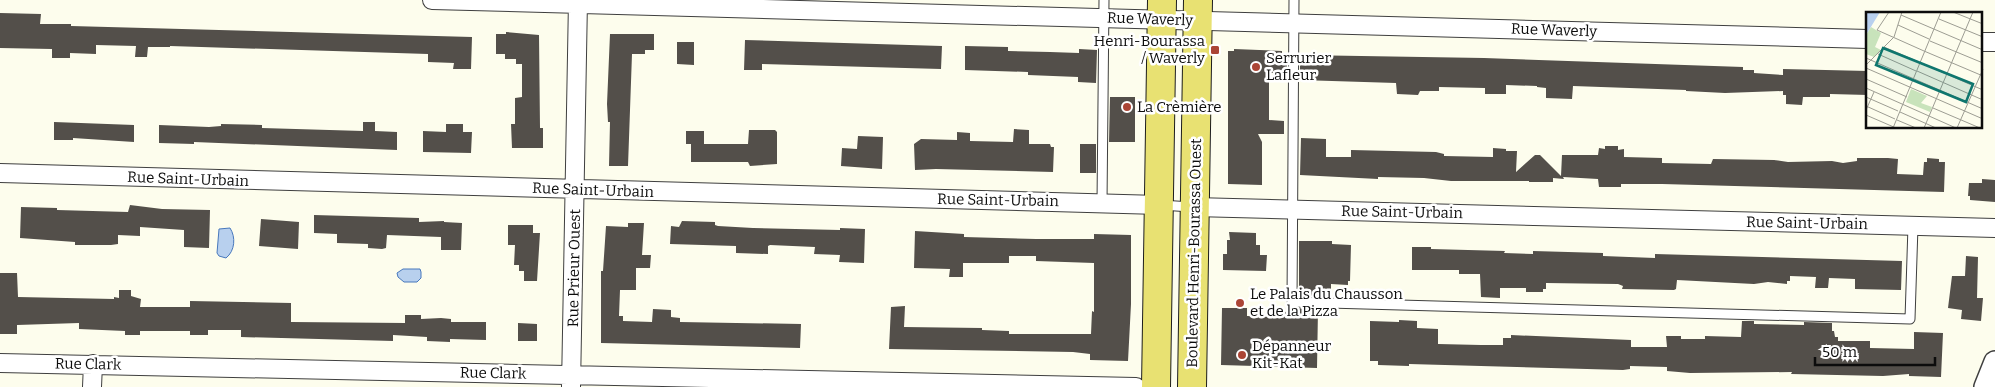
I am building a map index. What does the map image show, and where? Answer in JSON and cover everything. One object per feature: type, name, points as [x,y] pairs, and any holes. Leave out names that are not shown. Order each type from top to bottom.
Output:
[{"type":"main road","points":[[1156,387],[1162,10]]},
{"type":"main road","name":"Boulevard Henri-Bourassa Ouest","points":[[1192,387],[1198,10]]},
{"type":"street","name":"Rue Waverly","points":[[432,0],[1198,10],[1293,23],[1866,39]]},
{"type":"street","name":"Rue Prieur Ouest","points":[[571,381],[578,2]]},
{"type":"street","points":[[1982,42],[1995,42]]},
{"type":"street","name":"Rue Saint-Urbain","points":[[0,173],[1159,205]]},
{"type":"street","name":"Rue Saint-Urbain","points":[[1194,207],[1995,228]]},
{"type":"street","points":[[1985,387],[1995,362]]},
{"type":"street","name":"Rue Clark","points":[[0,363],[93,364],[571,381],[1136,387]]},
{"type":"street","points":[[92,387],[93,364]]},
{"type":"lane","points":[[1294,0],[1292,302],[1687,314],[1910,318],[1912,226]]},
{"type":"lane","points":[[1102,203],[1104,9]]},
{"type":"lane","name":"Rue Saint-Urbain","points":[[1159,205],[1194,207]]},
{"type":"water","points":[[230,228],[234,244],[226,258],[219,256],[217,253],[219,229]]},
{"type":"water","points":[[403,269],[420,269],[421,278],[417,282],[404,282],[398,277],[397,273]]},
{"type":"building","points":[[0,13],[41,14],[40,24],[71,24],[71,26],[472,37],[471,69],[453,69],[454,63],[428,62],[428,54],[170,46],[148,47],[147,57],[135,57],[136,46],[96,45],[96,54],[70,53],[70,58],[52,58],[52,49],[0,48]]},
{"type":"building","points":[[506,32],[539,35],[540,128],[543,128],[543,148],[512,148],[511,124],[515,124],[515,98],[522,97],[522,64],[516,64],[516,59],[505,59],[505,54],[496,54],[496,34],[506,34]]},
{"type":"building","points":[[610,34],[654,34],[654,50],[645,50],[645,54],[632,54],[628,166],[609,166],[610,122],[608,122],[607,104]]},
{"type":"building","points":[[745,40],[942,46],[941,69],[762,64],[762,70],[744,70]]},
{"type":"building","points":[[677,42],[694,42],[694,65],[677,64]]},
{"type":"building","points":[[965,46],[1008,47],[1008,51],[1079,53],[1079,49],[1097,50],[1096,83],[1078,82],[1078,77],[1028,75],[1028,72],[965,70]]},
{"type":"building","points":[[1234,49],[1282,51],[1282,54],[1287,55],[1287,73],[1269,73],[1269,120],[1284,121],[1284,134],[1258,134],[1262,142],[1262,185],[1228,184],[1228,51],[1234,51]]},
{"type":"building","points":[[1300,55],[1484,58],[1743,67],[1743,70],[1754,70],[1754,73],[1783,75],[1783,69],[1866,71],[1866,95],[1830,94],[1830,97],[1803,97],[1802,105],[1786,104],[1786,95],[1783,95],[1783,91],[1725,93],[1573,86],[1572,99],[1546,98],[1546,88],[1537,86],[1506,85],[1506,94],[1485,94],[1485,88],[1439,87],[1439,91],[1420,91],[1418,95],[1397,94],[1396,83],[1300,80]]},
{"type":"building","points":[[1110,97],[1135,97],[1135,142],[1109,142]]},
{"type":"building","points":[[54,122],[134,125],[134,142],[73,138],[73,140],[54,140]]},
{"type":"building","points":[[363,122],[375,122],[375,131],[397,132],[397,150],[194,142],[194,144],[159,143],[159,125],[209,127],[221,126],[221,124],[262,125],[262,128],[363,131]]},
{"type":"building","points":[[446,124],[463,124],[463,132],[472,132],[471,153],[423,152],[423,131],[446,132]]},
{"type":"building","points":[[1014,129],[1029,130],[1029,144],[1050,144],[1051,147],[1054,147],[1053,172],[915,170],[914,144],[921,139],[957,140],[957,132],[970,133],[970,141],[1013,142]]},
{"type":"building","points":[[749,130],[775,130],[777,132],[777,164],[750,166],[748,162],[691,162],[691,144],[686,144],[686,131],[704,131],[704,144],[748,144]]},
{"type":"building","points":[[858,136],[883,137],[882,169],[841,166],[842,148],[857,149]]},
{"type":"building","points":[[1301,138],[1326,139],[1326,157],[1351,157],[1351,150],[1436,152],[1444,154],[1444,156],[1493,157],[1493,148],[1506,149],[1506,151],[1517,151],[1516,172],[1535,155],[1540,155],[1561,176],[1562,155],[1598,155],[1599,148],[1605,149],[1605,146],[1618,146],[1618,150],[1624,149],[1624,157],[1662,158],[1662,163],[1711,164],[1713,159],[1788,162],[1832,161],[1843,163],[1857,161],[1857,158],[1888,158],[1898,159],[1897,174],[1923,175],[1924,162],[1927,162],[1927,158],[1939,159],[1939,162],[1945,162],[1944,192],[1662,184],[1621,184],[1621,187],[1599,187],[1598,179],[1563,177],[1564,179],[1553,178],[1553,182],[1529,182],[1451,181],[1424,178],[1378,177],[1378,179],[1300,175]]},
{"type":"building","points":[[1080,144],[1096,144],[1096,173],[1080,173]]},
{"type":"building","points":[[1982,179],[1995,180],[1995,202],[1970,200],[1970,196],[1968,196],[1969,183],[1982,183]]},
{"type":"building","points":[[130,205],[162,209],[210,210],[209,248],[184,247],[184,230],[140,227],[140,236],[118,235],[118,244],[111,245],[75,245],[75,242],[20,238],[21,207],[128,212]]},
{"type":"building","points":[[314,215],[419,218],[419,222],[444,221],[462,223],[461,250],[441,250],[441,237],[387,235],[386,248],[382,249],[368,248],[368,244],[337,243],[337,234],[314,233]]},
{"type":"building","points":[[261,219],[299,222],[298,249],[259,246]]},
{"type":"building","points":[[682,221],[715,222],[715,225],[718,226],[753,228],[865,229],[864,263],[839,262],[840,255],[814,254],[815,247],[770,245],[768,246],[768,254],[736,253],[736,246],[670,244],[671,226],[679,227]]},
{"type":"building","points":[[628,223],[644,223],[642,255],[651,255],[650,268],[636,268],[636,290],[620,290],[619,316],[623,316],[623,321],[652,322],[653,309],[671,310],[671,317],[680,318],[680,322],[801,324],[800,348],[601,343],[601,271],[603,271],[606,226],[628,227]]},
{"type":"building","points":[[508,225],[533,225],[533,233],[540,233],[537,281],[524,281],[524,271],[519,271],[519,265],[514,265],[515,245],[508,245]]},
{"type":"building","points":[[915,231],[964,234],[964,237],[1036,239],[1094,239],[1094,234],[1131,235],[1131,304],[1128,361],[1090,360],[1090,354],[1073,352],[889,349],[891,307],[905,306],[904,327],[982,328],[982,330],[1009,331],[1009,334],[1091,334],[1092,311],[1094,312],[1094,263],[1036,261],[1036,256],[1009,256],[1009,263],[963,263],[963,277],[949,277],[950,269],[914,268]]},
{"type":"building","points":[[1229,232],[1256,233],[1256,245],[1260,245],[1260,255],[1267,255],[1266,271],[1223,270],[1223,254],[1227,254],[1227,240],[1230,240]]},
{"type":"building","points":[[1299,241],[1332,241],[1332,244],[1351,245],[1350,281],[1348,281],[1348,285],[1331,284],[1331,290],[1318,290],[1318,296],[1299,296]]},
{"type":"building","points":[[1412,247],[1533,254],[1533,251],[1603,253],[1603,256],[1655,258],[1655,254],[1902,261],[1901,290],[1855,289],[1855,279],[1829,278],[1828,288],[1815,288],[1816,277],[1790,276],[1790,281],[1787,281],[1787,284],[1677,280],[1676,289],[1674,290],[1622,289],[1623,286],[1618,284],[1546,283],[1546,289],[1543,289],[1543,292],[1526,292],[1526,288],[1500,288],[1500,298],[1481,297],[1480,274],[1459,274],[1459,270],[1412,270]]},
{"type":"building","points":[[1966,256],[1978,257],[1977,298],[1983,298],[1981,321],[1961,319],[1962,310],[1948,308],[1952,276],[1965,276]]},
{"type":"building","points":[[0,273],[17,273],[18,297],[114,299],[114,297],[119,298],[119,290],[131,290],[131,296],[141,299],[140,307],[190,307],[190,301],[291,303],[291,322],[405,323],[405,315],[421,315],[421,319],[441,318],[451,319],[451,322],[486,322],[486,340],[450,339],[450,342],[427,341],[427,337],[393,335],[393,341],[241,337],[241,330],[208,330],[208,335],[190,335],[190,331],[140,331],[140,335],[125,335],[125,331],[79,329],[79,323],[17,325],[17,334],[0,334]]},
{"type":"building","points":[[1222,308],[1247,308],[1247,316],[1283,317],[1283,312],[1299,311],[1299,308],[1318,309],[1317,368],[1221,365]]},
{"type":"building","points":[[1399,320],[1417,321],[1417,328],[1438,329],[1438,344],[1503,345],[1503,338],[1511,338],[1511,335],[1631,340],[1631,347],[1667,347],[1666,336],[1681,336],[1681,339],[1705,339],[1705,336],[1741,337],[1742,321],[1754,321],[1754,324],[1804,325],[1804,322],[1832,323],[1832,331],[1834,331],[1835,337],[1838,337],[1838,341],[1870,341],[1870,348],[1914,349],[1914,332],[1943,333],[1941,377],[1909,376],[1909,374],[1883,376],[1791,374],[1792,372],[1690,373],[1667,371],[1667,367],[1630,366],[1630,369],[1623,370],[1409,364],[1409,366],[1378,365],[1378,361],[1370,361],[1370,321],[1399,322]]},
{"type":"building","points":[[518,323],[537,324],[537,341],[518,341]]},
{"type":"place","name":"Henri-Bourassa / Waverly","points":[[1215,50]]},
{"type":"place","name":"Serrurier Lafleur","points":[[1256,67]]},
{"type":"place","name":"La Crèmière","points":[[1127,107]]},
{"type":"place","name":"Le Palais du Chausson et de la Pizza","points":[[1240,303]]},
{"type":"place","name":"Dépanneur Kit-Kat","points":[[1242,355]]}]
